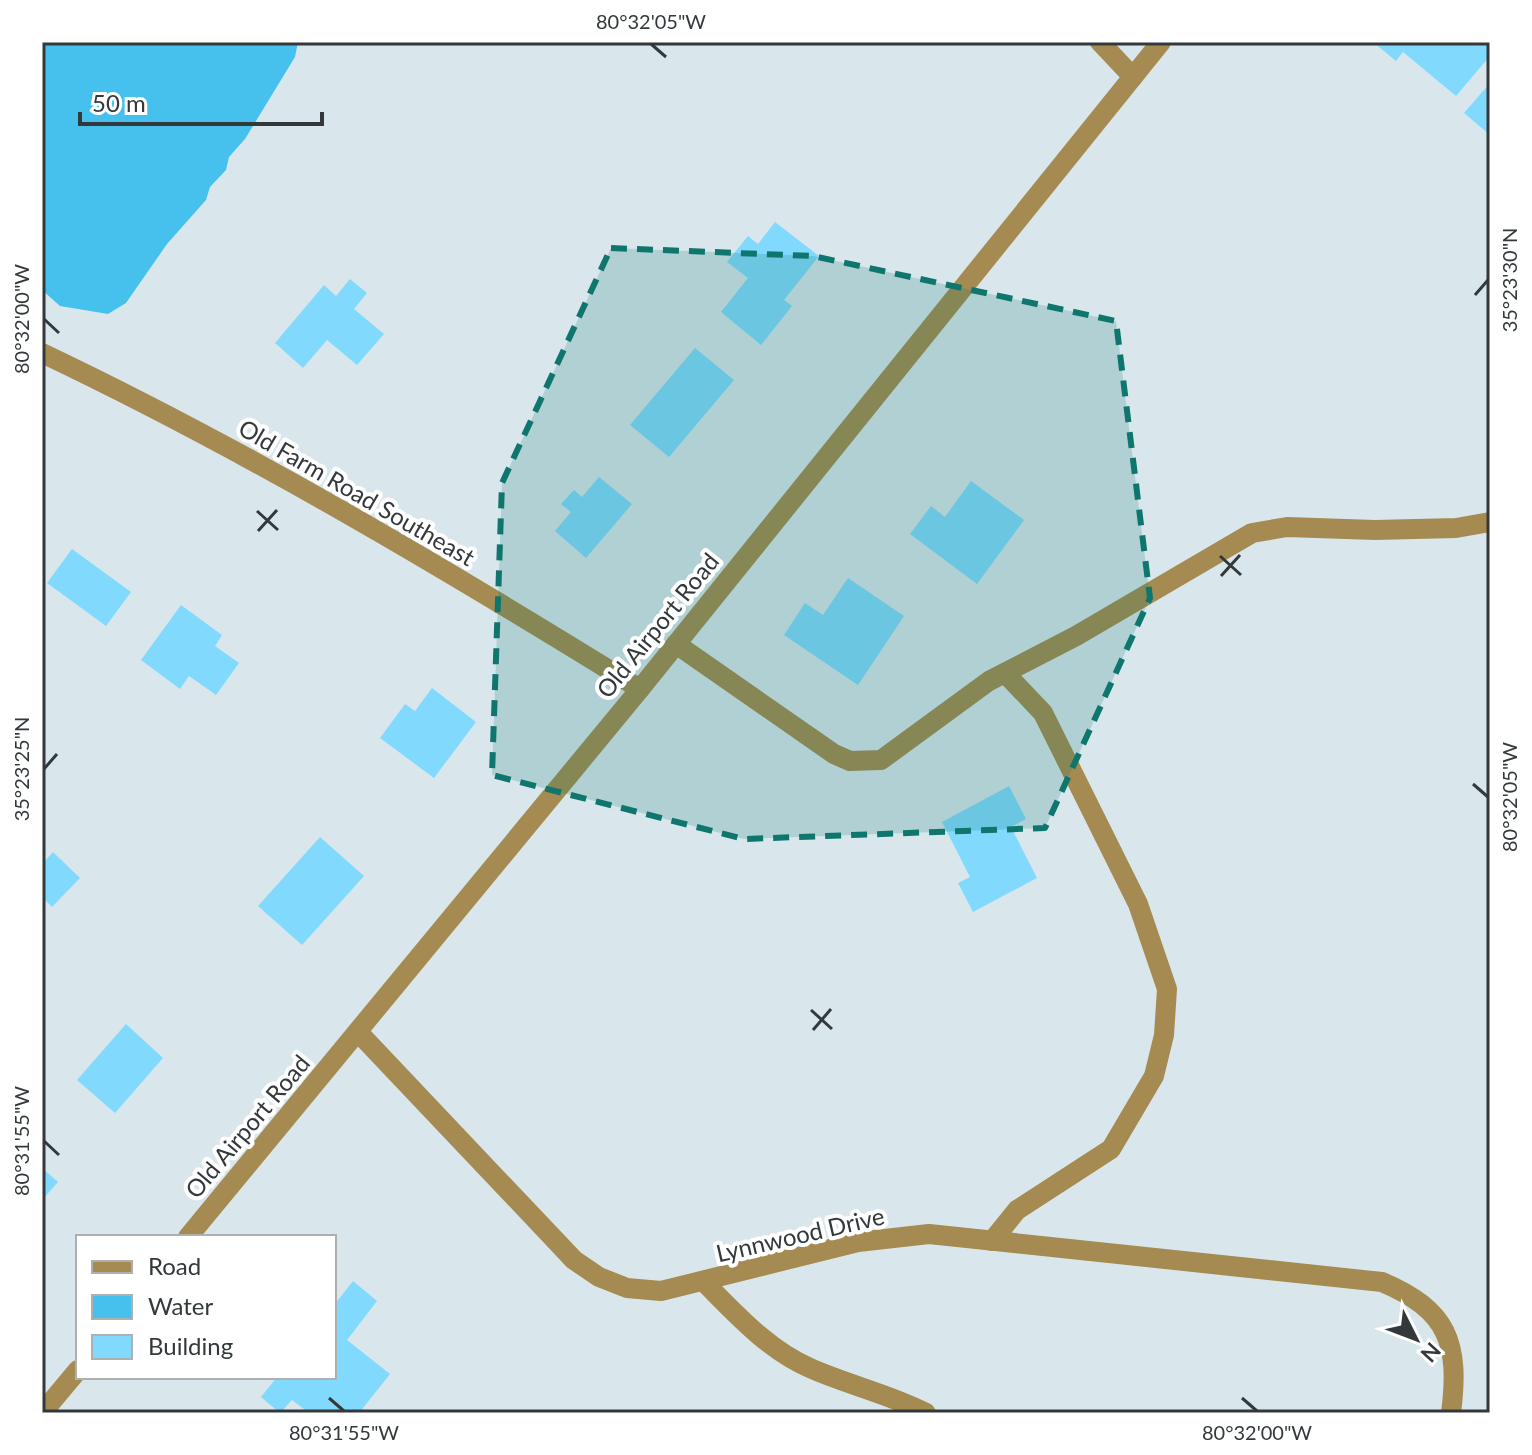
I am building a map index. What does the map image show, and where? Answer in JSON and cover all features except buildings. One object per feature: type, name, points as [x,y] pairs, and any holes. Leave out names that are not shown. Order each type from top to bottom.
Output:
[{"type":"street","points":[[1100,42],[1133,77]]},
{"type":"street","name":"Old Airport Road","points":[[190,1235],[640,689],[1161,42]]},
{"type":"street","name":"Old Farm Road Southeast","points":[[42,353],[220,444],[527,619],[640,689]]},
{"type":"street","points":[[676,644],[834,754],[862,763],[881,760],[1005,673],[1076,636],[1252,533],[1287,527],[1456,528],[1490,522]]},
{"type":"street","points":[[992,1241],[1017,1210],[1111,1149],[1154,1076],[1164,1035],[1167,989],[1138,904],[1043,713],[1005,673]]},
{"type":"street","name":"Lynnwood Drive","points":[[358,1032],[574,1260],[599,1277],[627,1288],[661,1291],[858,1242],[929,1234],[1382,1282],[1412,1294],[1445,1327],[1453,1349],[1451,1413]]},
{"type":"street","points":[[704,1282],[752,1330],[808,1367],[899,1399],[926,1413]]},
{"type":"street","points":[[42,1413],[76,1372]]},
{"type":"highlighted area","points":[[611,248],[813,256],[1116,321],[1150,598],[1045,828],[744,839],[492,775],[502,483]]},
{"type":"water","points":[[42,42],[298,42],[295,57],[245,139],[229,157],[226,170],[210,187],[206,200],[167,244],[126,303],[108,314],[60,306],[42,290]]}]
